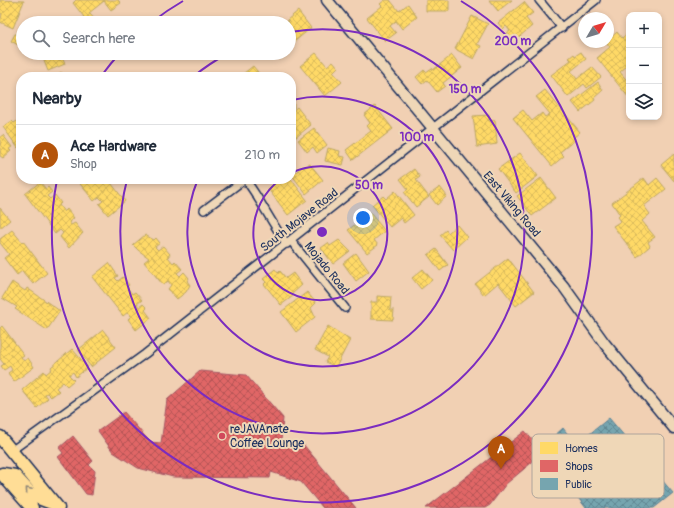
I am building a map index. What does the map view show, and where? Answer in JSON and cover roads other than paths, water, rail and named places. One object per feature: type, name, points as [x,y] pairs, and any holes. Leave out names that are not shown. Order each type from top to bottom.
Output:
[{"type":"main road","points":[[0,437],[6,450],[57,506]]},
{"type":"main road","points":[[1,473],[15,476],[33,496],[57,506]]},
{"type":"main road","points":[[1,473],[32,508]]},
{"type":"street","name":"East Viking Road","points":[[327,0],[564,287],[605,344],[674,428]]},
{"type":"street","points":[[539,0],[562,28]]},
{"type":"street","name":"South Mojave Road","points":[[6,450],[145,354],[596,0]]},
{"type":"street","points":[[204,210],[238,184]]},
{"type":"street","name":"Mojado Road","points":[[249,184],[258,196],[273,226],[289,242],[346,308]]},
{"type":"place","name":"reJAVAnate Coffee Lounge","points":[[222,436]]},
{"type":"place","name":"Ace Hardware","points":[[501,469]]}]
